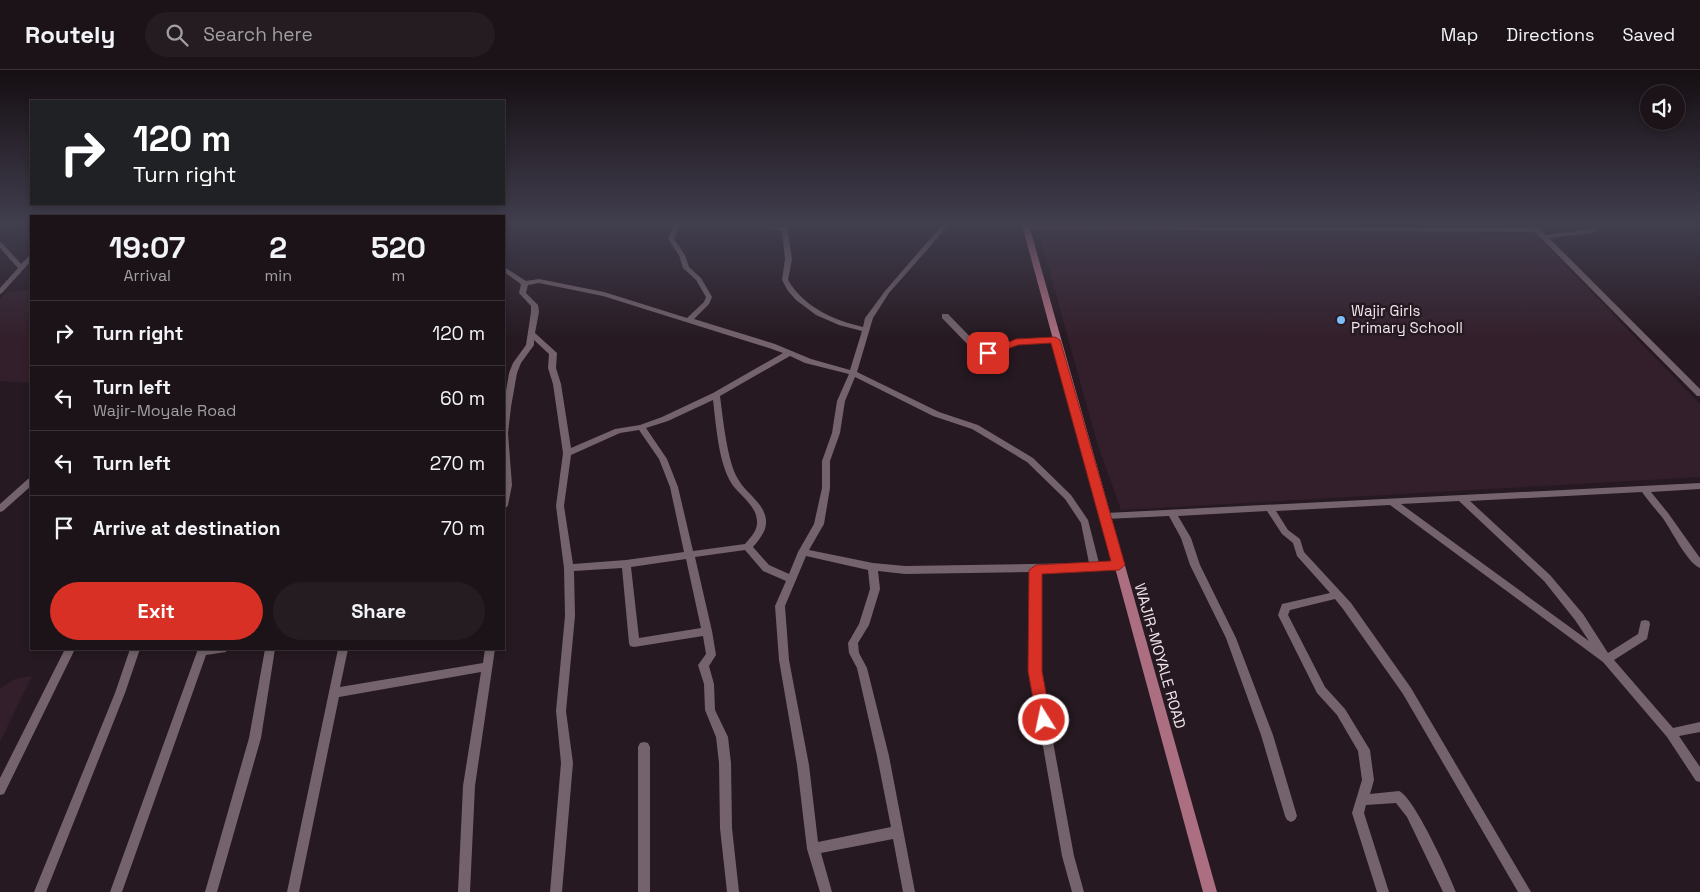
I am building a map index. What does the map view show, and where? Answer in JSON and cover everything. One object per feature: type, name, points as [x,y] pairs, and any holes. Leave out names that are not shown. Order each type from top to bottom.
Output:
[{"type":"main road","name":"WAJIR-MOYALE ROAD","points":[[1035,263],[1210,892]]},
{"type":"street","points":[[17,263],[21,268]]},
{"type":"street","points":[[0,292],[25,263]]},
{"type":"street","points":[[685,263],[686,268],[700,279],[709,297],[707,303],[689,320]]},
{"type":"street","points":[[790,263],[785,280],[788,286],[811,307],[829,320],[864,329]]},
{"type":"street","points":[[826,892],[813,849],[803,765],[784,660],[780,606],[803,552],[819,524],[826,488],[826,462],[836,433],[841,401],[853,373],[864,329],[869,318],[887,292],[912,263]]},
{"type":"street","points":[[1571,263],[1700,394]]},
{"type":"street","points":[[505,270],[525,283],[539,282],[604,294],[772,346],[808,362],[853,373],[936,414],[975,427],[1030,460],[1068,497],[1085,522],[1095,567]]},
{"type":"street","points":[[505,424],[513,372],[530,345],[532,336],[534,306],[522,293],[525,283]]},
{"type":"street","points":[[945,316],[978,349],[984,352],[992,352],[1016,342],[1055,340]]},
{"type":"street","points":[[532,336],[553,353],[552,368],[557,384],[567,453],[560,506],[569,568],[570,616],[561,711],[567,763],[556,892]]},
{"type":"street","points":[[567,453],[618,431],[642,427],[716,395],[788,354]]},
{"type":"street","points":[[569,568],[626,564],[747,547],[759,534],[762,521],[755,504],[738,488],[731,474],[716,395]]},
{"type":"street","points":[[642,427],[663,459],[674,487],[707,631],[711,655],[703,665],[709,684],[710,710],[722,737],[725,763],[726,828],[733,892]]},
{"type":"street","points":[[505,446],[508,486],[505,500]]},
{"type":"street","points":[[0,509],[30,482]]},
{"type":"street","points":[[1106,516],[1172,514],[1351,502],[1462,499],[1530,493],[1700,486]]},
{"type":"street","points":[[1644,489],[1665,515],[1692,557],[1700,564]]},
{"type":"street","points":[[1462,499],[1547,578],[1579,617],[1607,659],[1671,733],[1700,777]]},
{"type":"street","points":[[1392,502],[1607,659]]},
{"type":"street","points":[[1269,507],[1285,532],[1297,541],[1300,553],[1337,595],[1407,692],[1525,892]]},
{"type":"street","points":[[1172,514],[1186,538],[1195,564],[1231,638],[1267,735],[1291,816]]},
{"type":"street","points":[[747,547],[766,568],[792,580]]},
{"type":"street","points":[[803,552],[872,567],[904,570],[1036,570],[1119,565]]},
{"type":"street","points":[[626,564],[634,643],[707,631]]},
{"type":"street","points":[[872,567],[875,590],[864,625],[852,643],[854,653],[862,668],[883,756],[896,832],[909,892]]},
{"type":"street","points":[[1036,570],[1035,671],[1068,856],[1078,892]]},
{"type":"street","points":[[1337,595],[1286,607],[1283,615],[1321,690],[1341,712],[1364,750],[1369,774],[1358,813],[1383,892]]},
{"type":"street","points":[[1607,659],[1642,636],[1645,624]]},
{"type":"street","points":[[0,790],[70,650]]},
{"type":"street","points":[[40,892],[136,650]]},
{"type":"street","points":[[116,892],[203,650]]},
{"type":"street","points":[[210,892],[255,738],[270,650]]},
{"type":"street","points":[[294,892],[343,650]]},
{"type":"street","points":[[464,892],[469,786],[490,650]]},
{"type":"street","points":[[335,693],[486,666]]},
{"type":"street","points":[[1671,733],[1700,727]]},
{"type":"street","points":[[644,747],[644,892]]},
{"type":"street","points":[[1362,800],[1400,797],[1411,813],[1450,892]]},
{"type":"street","points":[[813,849],[896,832]]},
{"type":"shaded area","name":"Wajir Girls Primary Schooll","points":[[1047,263],[1564,263],[1700,404],[1700,477],[1121,510],[1098,446]]},
{"type":"shaded area","points":[[30,289],[30,383],[0,381],[0,299],[6,293]]},
{"type":"shaded area","points":[[32,676],[0,742],[0,689],[15,679]]},
{"type":"place","name":"Wajir Girls Primary Schooll","points":[[1341,320]]},
{"type":"route","points":[[988,353],[1016,342],[1055,340],[1119,565],[1036,570],[1035,671],[1044,720]]}]
